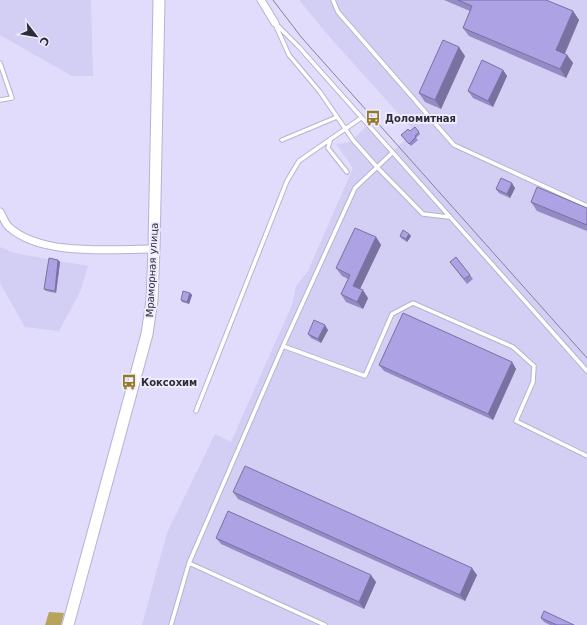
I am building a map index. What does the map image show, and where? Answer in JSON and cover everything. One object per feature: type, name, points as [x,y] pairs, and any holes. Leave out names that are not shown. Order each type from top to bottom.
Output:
[{"type":"main road","name":"Мраморная улица","points":[[68,625],[147,334],[152,300],[159,0]]},
{"type":"street","points":[[260,0],[275,23]]},
{"type":"street","points":[[0,212],[8,227],[36,243],[76,250],[154,249]]},
{"type":"lane","points":[[333,0],[338,12],[454,145],[587,206]]},
{"type":"lane","points":[[275,23],[289,55],[320,92],[346,130],[377,168],[423,214],[449,217]]},
{"type":"lane","points":[[275,23],[299,46],[392,153],[587,371]]},
{"type":"lane","points":[[0,63],[12,98],[0,100]]},
{"type":"lane","points":[[282,140],[337,117]]},
{"type":"lane","points":[[196,411],[287,181],[299,161],[346,130],[361,118]]},
{"type":"lane","points":[[331,140],[328,148],[347,172]]},
{"type":"lane","points":[[172,625],[189,563],[283,346],[355,188],[392,153]]},
{"type":"lane","points":[[283,346],[365,376],[392,314],[413,303],[513,346],[534,366],[533,382],[516,421],[587,456]]},
{"type":"lane","points":[[189,563],[325,625]]},
{"type":"shaded area","points":[[0,0],[91,0],[93,76],[72,76],[0,35]]},
{"type":"shaded area","points":[[299,0],[587,0],[587,625],[142,625],[167,533],[215,434],[231,442],[292,305],[296,286],[308,271],[353,168],[336,144],[351,142],[369,123],[394,150],[405,140],[402,137],[414,131],[327,34]]},
{"type":"shaded area","points":[[0,247],[14,253],[88,266],[80,292],[59,331],[25,327],[0,283]]},
{"type":"shaded area","points":[[49,612],[64,613],[61,625],[45,625]]},
{"type":"building","points":[[458,0],[546,0],[573,11],[556,50],[567,55],[560,69],[463,28],[472,6]]},
{"type":"building","points":[[443,40],[459,47],[435,100],[419,93]]},
{"type":"building","points":[[482,60],[503,70],[488,101],[468,91]]},
{"type":"building","points":[[415,127],[419,132],[409,144],[401,135],[408,129],[410,131]]},
{"type":"building","points":[[501,178],[512,183],[507,194],[496,189]]},
{"type":"building","points":[[537,187],[587,208],[587,225],[531,202]]},
{"type":"building","points":[[355,228],[376,237],[353,286],[363,290],[357,302],[341,294],[350,275],[336,268]]},
{"type":"building","points":[[403,230],[409,234],[406,239],[400,236]]},
{"type":"building","points":[[456,257],[470,275],[464,279],[450,262]]},
{"type":"building","points":[[49,258],[58,260],[55,291],[44,289]]},
{"type":"building","points":[[183,291],[190,293],[187,302],[181,300]]},
{"type":"building","points":[[403,313],[512,362],[488,414],[379,365]]},
{"type":"building","points":[[314,320],[325,325],[318,339],[308,334]]},
{"type":"building","points":[[245,466],[472,568],[460,595],[233,492]]},
{"type":"building","points":[[228,511],[371,575],[359,602],[216,538]]},
{"type":"building","points":[[544,611],[574,625],[557,625],[541,618]]},
{"type":"tram line","points":[[273,0],[302,38],[587,358]]},
{"type":"place","name":"Доломитная","points":[[373,118]]},
{"type":"place","name":"Коксохим","points":[[129,382]]}]
